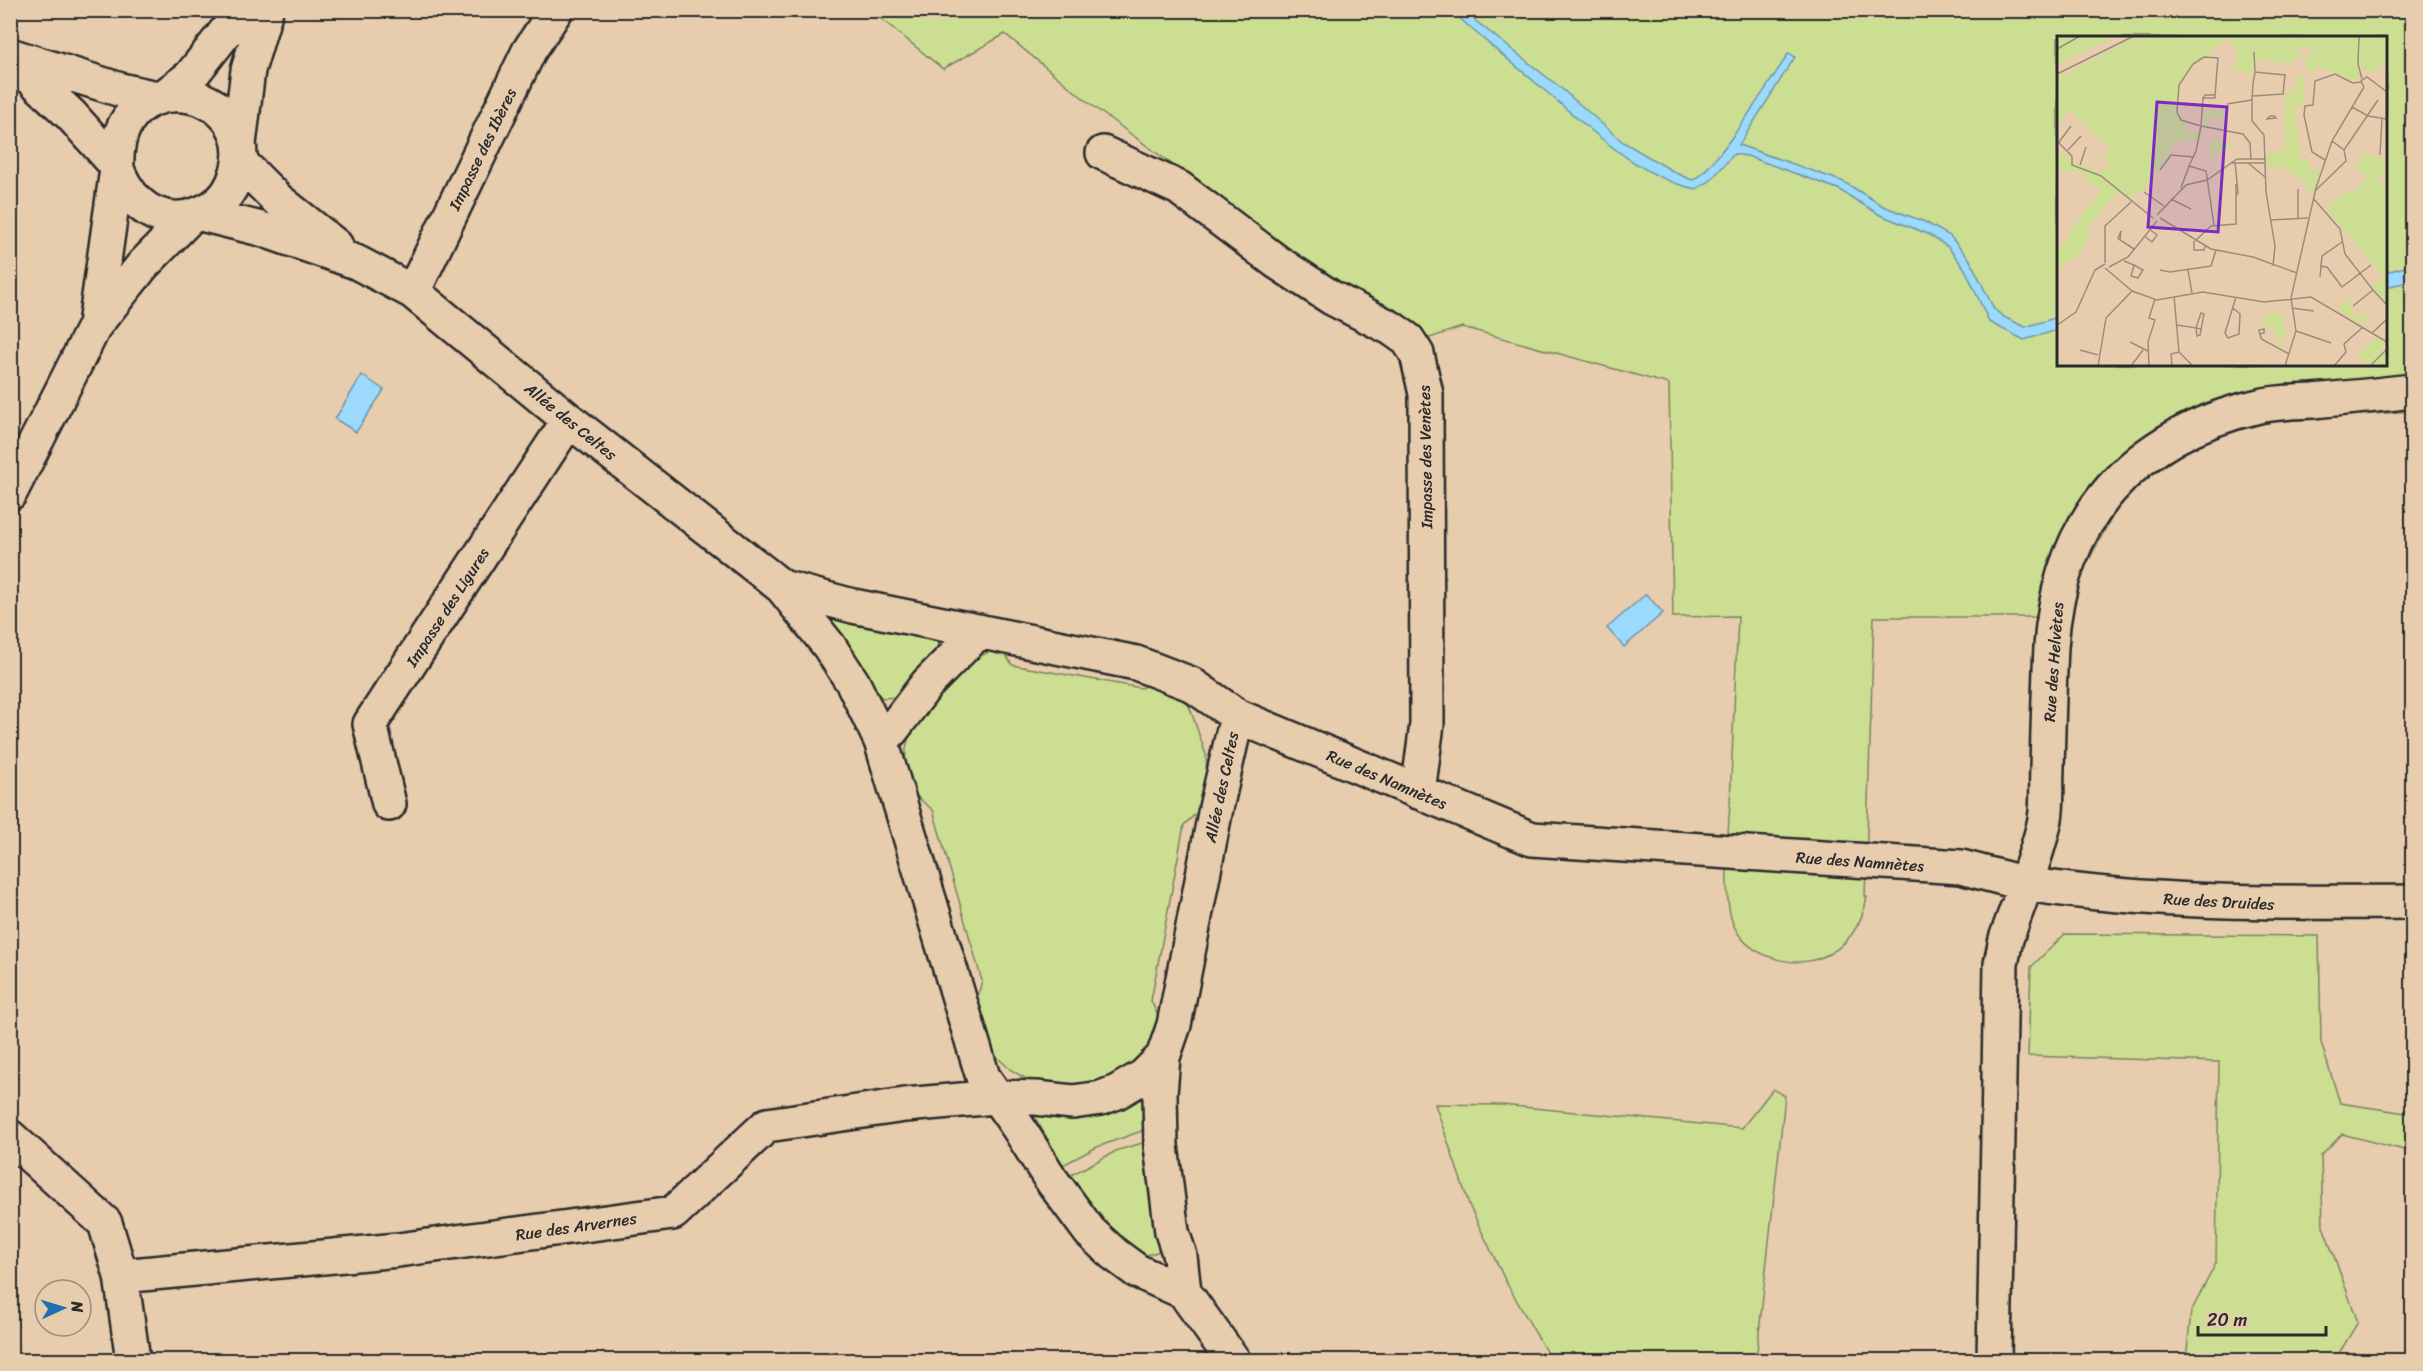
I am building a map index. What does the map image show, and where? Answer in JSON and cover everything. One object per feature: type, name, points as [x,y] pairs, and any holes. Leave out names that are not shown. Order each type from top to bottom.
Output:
[{"type":"street","points":[[95,325],[120,133],[129,118],[141,106],[190,77],[243,10]]},
{"type":"street","points":[[10,493],[95,325],[143,265],[196,216],[216,206],[228,193],[240,153],[248,70],[266,10]]},
{"type":"street","name":"Impasse des Ibères","points":[[413,292],[529,51],[556,10]]},
{"type":"street","points":[[10,56],[121,90],[161,96],[186,94],[204,99],[220,110],[232,125],[240,153]]},
{"type":"street","points":[[10,56],[72,115],[117,168],[124,187],[136,202],[153,213],[171,218],[196,216]]},
{"type":"street","name":"Allée des Celtes","points":[[240,153],[278,200],[356,261],[413,292],[568,420],[782,587],[829,646],[853,683],[881,741],[983,1077],[1050,1178],[1090,1232],[1114,1254],[1137,1270],[1184,1292],[1233,1360]]},
{"type":"street","name":"Impasse des Venètes","points":[[1103,153],[1179,188],[1277,262],[1332,298],[1391,328],[1408,340],[1417,354],[1426,394],[1427,712],[1418,792]]},
{"type":"street","name":"Allée des Celtes","points":[[196,216],[261,229],[356,261]]},
{"type":"street","name":"Rue des Helvètes","points":[[2026,884],[2045,818],[2052,645],[2057,598],[2065,565],[2084,523],[2109,489],[2133,467],[2165,444],[2193,428],[2225,415],[2262,406],[2412,391]]},
{"type":"street","name":"Impasse des Ligures","points":[[389,804],[370,724],[568,420]]},
{"type":"street","name":"Allée des Celtes","points":[[782,587],[853,606],[1136,663],[1191,684],[1237,716],[1216,808],[1174,1025],[1163,1057],[1160,1094],[1161,1146],[1172,1232],[1180,1256],[1184,1292]]},
{"type":"street","points":[[881,741],[927,684],[978,631]]},
{"type":"street","name":"Rue des Namnètes","points":[[1237,716],[1532,839],[1961,867],[2026,884]]},
{"type":"street","points":[[1994,1360],[2001,964],[2006,939],[2026,884]]},
{"type":"street","name":"Rue des Druides","points":[[2026,884],[2090,894],[2257,904],[2412,902]]},
{"type":"street","name":"Allée des Celtes","points":[[995,1097],[1073,1102],[1101,1098],[1117,1092],[1144,1076],[1163,1057]]},
{"type":"street","name":"Rue des Arvernes","points":[[121,1276],[398,1250],[673,1213],[767,1125],[905,1105],[995,1097]]},
{"type":"street","points":[[10,1137],[105,1222],[121,1276],[132,1360]]},
{"type":"green space","points":[[872,11],[2412,11],[2412,411],[2256,423],[2194,445],[2142,482],[2116,510],[2079,578],[2072,617],[1874,617],[1865,907],[1852,934],[1830,954],[1808,961],[1781,960],[1757,951],[1746,943],[1732,921],[1729,909],[1727,863],[1738,616],[1673,617],[1669,384],[1462,327],[1427,339],[1399,315],[1322,274],[1094,107],[1005,34],[943,69]]},
{"type":"green space","points":[[836,615],[934,636],[938,640],[940,649],[898,697],[883,698],[876,693],[830,624]]},
{"type":"green space","points":[[1002,648],[1012,665],[1141,688],[1160,679],[1184,698],[1190,708],[1206,755],[1205,805],[1184,825],[1151,1001],[1163,1026],[1151,1052],[1109,1081],[1052,1089],[1028,1080],[1011,1070],[996,1056],[985,1039],[974,1009],[982,981],[933,810],[914,794],[908,780],[905,755],[907,742],[917,718],[942,688],[969,664],[987,653]]},
{"type":"green space","points":[[2065,934],[2319,936],[2321,1043],[2340,1103],[2412,1114],[2412,1152],[2342,1134],[2321,1156],[2323,1226],[2358,1322],[2335,1360],[2186,1360],[2191,1312],[2216,1263],[2219,1062],[2028,1056],[2031,967]]},
{"type":"green space","points":[[1146,1089],[1150,1128],[1097,1147],[1063,1165],[1034,1116],[1034,1113]]},
{"type":"green space","points":[[1773,1089],[1785,1096],[1756,1360],[1551,1360],[1506,1282],[1470,1207],[1435,1104],[1502,1105],[1742,1128]]},
{"type":"green space","points":[[1150,1141],[1161,1248],[1157,1252],[1146,1255],[1125,1244],[1114,1234],[1093,1210],[1069,1176],[1118,1150]]},
{"type":"water","points":[[1452,11],[1463,11],[1562,89],[1623,142],[1692,180],[1701,174],[1728,143],[1789,53],[1795,57],[1739,145],[1844,182],[1883,206],[1925,222],[1950,236],[1970,260],[1994,309],[2004,317],[2025,327],[2057,317],[2057,330],[2024,340],[1989,322],[1965,269],[1948,247],[1928,234],[1880,215],[1838,189],[1747,156],[1734,154],[1710,181],[1696,189],[1673,183],[1652,173],[1610,146]]},
{"type":"water","points":[[2412,265],[2412,281],[2387,287],[2387,272]]},
{"type":"water","points":[[362,375],[384,390],[356,432],[335,419]]},
{"type":"water","points":[[1646,594],[1663,613],[1624,647],[1607,628]]}]
